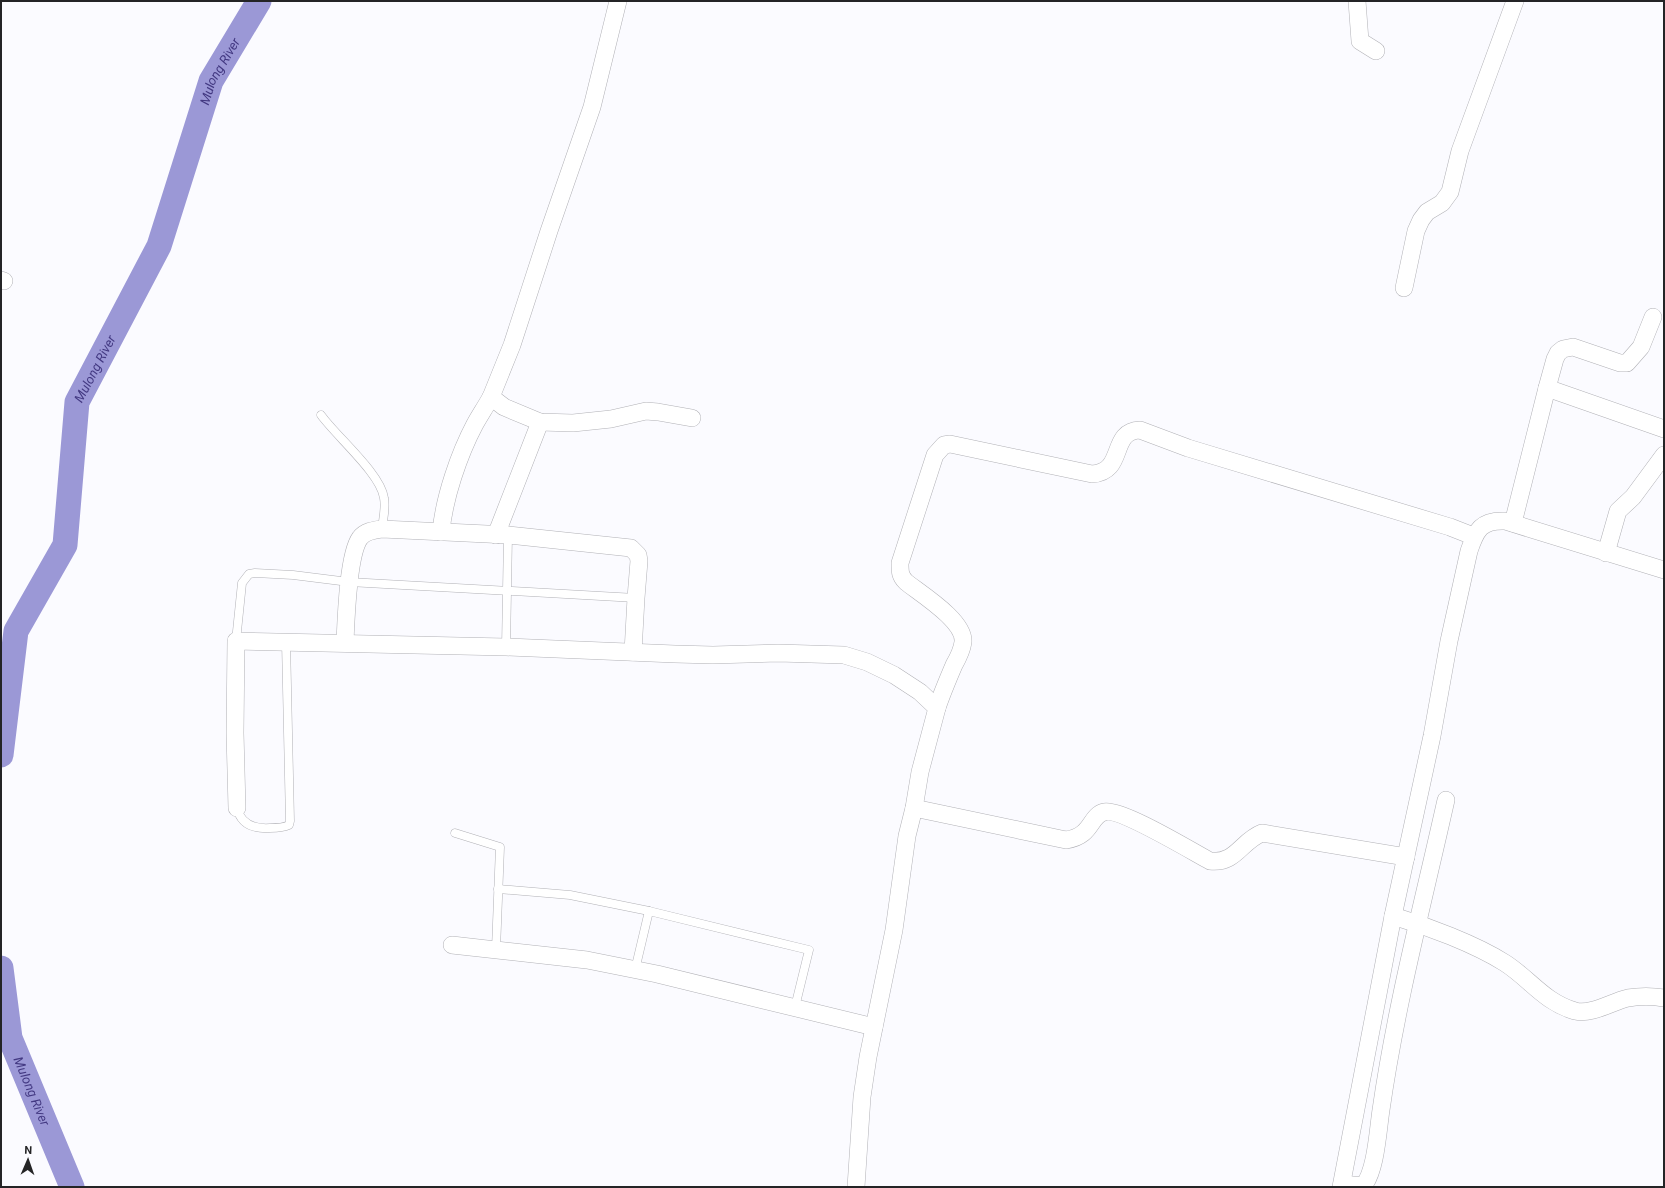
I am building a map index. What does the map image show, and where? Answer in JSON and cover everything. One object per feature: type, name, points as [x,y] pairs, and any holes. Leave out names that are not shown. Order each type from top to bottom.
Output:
[{"type":"street","points":[[441,532],[442,517],[447,497],[472,431],[490,397],[512,345],[549,231],[592,107],[618,1]]},
{"type":"street","points":[[1357,1],[1360,41],[1376,51]]},
{"type":"street","points":[[1404,288],[1416,231],[1427,212],[1442,203],[1450,192],[1460,151],[1515,1]]},
{"type":"street","points":[[1513,523],[1546,388],[1555,359],[1560,351],[1573,347],[1620,363],[1627,363],[1641,347],[1653,317]]},
{"type":"street","points":[[1546,388],[1664,429]]},
{"type":"street","points":[[490,397],[504,407],[540,422],[573,423],[611,419],[646,411],[692,418]]},
{"type":"street","points":[[502,535],[540,422]]},
{"type":"street","points":[[856,1187],[862,1098],[874,1026],[894,930],[907,836],[914,808],[920,772],[937,708],[963,644],[961,631],[955,621],[901,577],[900,570],[900,564],[934,455],[941,447],[947,444],[1092,474],[1103,473],[1112,466],[1126,435],[1134,430],[1140,430],[1188,448],[1443,525],[1473,536]]},
{"type":"street","points":[[1606,552],[1618,511],[1633,497],[1664,455]]},
{"type":"street","points":[[1446,800],[1405,920],[1348,1186],[1363,1186],[1366,1183],[1372,1167],[1386,1073],[1405,920],[1406,857],[1432,736],[1449,641],[1473,536],[1478,528],[1487,523],[1496,521],[1513,523],[1664,570]]},
{"type":"street","points":[[345,642],[352,560],[360,538],[367,532],[382,529],[502,535],[631,548],[638,556],[639,561],[633,652]]},
{"type":"street","points":[[237,808],[235,726],[236,641],[345,642],[690,654],[778,653],[844,655],[867,662],[894,675],[920,692],[937,708]]},
{"type":"street","points":[[914,808],[1066,840],[1081,836],[1099,814],[1109,811],[1127,817],[1210,861],[1218,862],[1229,858],[1256,835],[1262,833],[1406,857]]},
{"type":"street","points":[[1405,920],[1485,951],[1506,964],[1542,994],[1574,1010],[1587,1012],[1636,997],[1648,996],[1664,998]]},
{"type":"street","points":[[452,945],[587,960],[874,1026]]},
{"type":"lane","points":[[321,415],[328,425],[350,447],[380,487],[384,497],[382,529]]},
{"type":"lane","points":[[502,535],[507,592],[506,647]]},
{"type":"lane","points":[[236,641],[240,589],[242,583],[249,574],[261,573],[293,575],[349,582],[507,592],[636,598]]},
{"type":"lane","points":[[237,808],[238,814],[245,823],[258,829],[289,825],[286,642]]},
{"type":"lane","points":[[455,833],[500,847],[496,949]]},
{"type":"lane","points":[[498,889],[570,895],[649,911],[809,950],[795,1007]]},
{"type":"lane","points":[[635,970],[649,911]]},
{"type":"waterway","name":"Mulong River","points":[[1,755],[16,631],[65,545],[77,402],[159,246],[211,81],[259,1]]},
{"type":"waterway","name":"Mulong River","points":[[1,968],[10,1038],[72,1187]]}]
